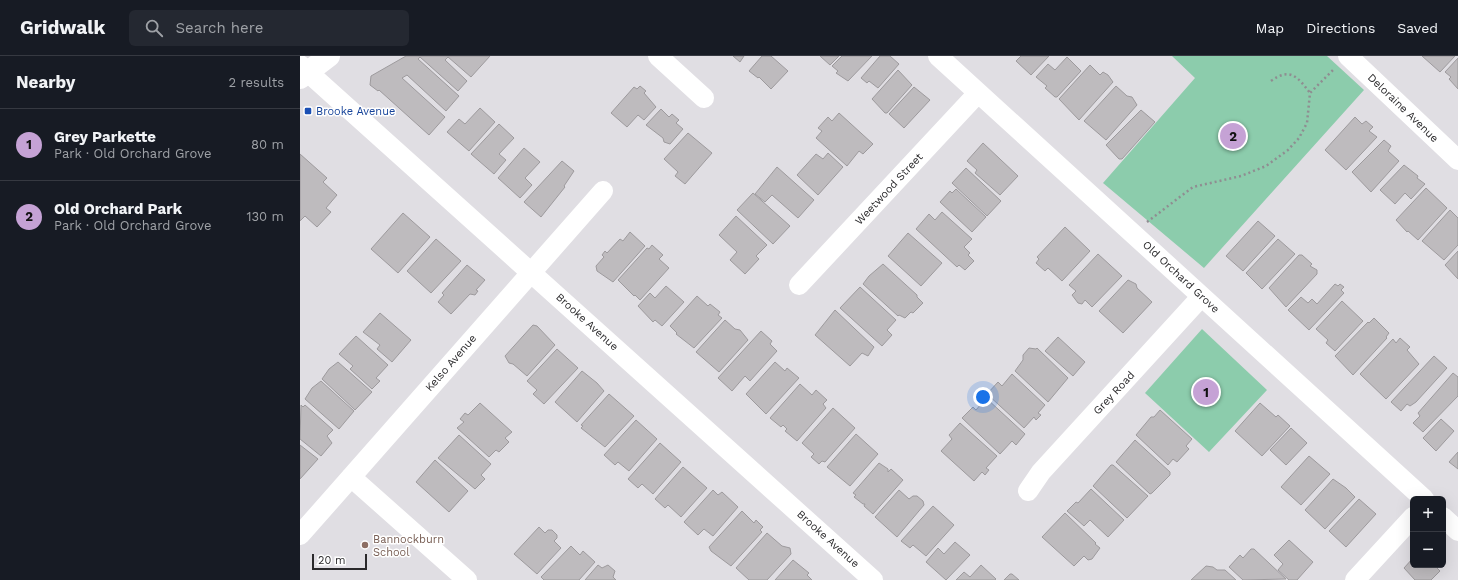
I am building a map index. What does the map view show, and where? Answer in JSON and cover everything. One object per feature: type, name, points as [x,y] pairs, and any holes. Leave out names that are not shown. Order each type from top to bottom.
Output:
[{"type":"main road","points":[[303,72],[329,56]]},
{"type":"street","points":[[658,56],[704,98]]},
{"type":"street","name":"Old Orchard Grove","points":[[938,56],[1134,233],[1201,297],[1421,496]]},
{"type":"street","name":"Deloraine Avenue","points":[[1354,62],[1458,160]]},
{"type":"street","name":"Brooke Avenue","points":[[303,72],[531,272],[873,580]]},
{"type":"street","name":"Weetwood Street","points":[[799,285],[978,93]]},
{"type":"street","name":"Kelso Avenue","points":[[300,535],[603,191]]},
{"type":"street","name":"Grey Road","points":[[1028,491],[1041,472],[1201,297]]},
{"type":"street","points":[[351,478],[467,580]]},
{"type":"street","points":[[1355,580],[1410,520]]},
{"type":"street","points":[[1446,520],[1458,531]]},
{"type":"path","points":[[1310,93],[1354,62]]},
{"type":"path","points":[[1134,233],[1193,187],[1241,176],[1266,166],[1288,150],[1299,138],[1307,123],[1310,93],[1299,78],[1286,74],[1279,75],[1271,81]]},
{"type":"green space","points":[[1172,56],[1327,56],[1364,90],[1204,268],[1103,183],[1195,78]]},
{"type":"green space","points":[[1202,329],[1267,390],[1209,452],[1145,393]]},
{"type":"building","points":[[406,56],[490,56],[471,77],[448,57],[445,60],[467,81],[458,91],[420,57],[418,59],[459,96],[446,111],[407,75],[402,78],[445,117],[429,135],[379,90],[378,91],[370,85],[371,76]]},
{"type":"building","points":[[733,56],[744,56],[740,62]]},
{"type":"building","points":[[762,56],[771,56],[788,71],[771,89],[759,77],[758,78],[749,71]]},
{"type":"building","points":[[820,56],[839,56],[830,65]]},
{"type":"building","points":[[842,56],[872,56],[848,81],[836,73],[838,71],[832,66]]},
{"type":"building","points":[[880,56],[890,56],[899,64],[878,88],[869,81],[867,83],[861,78]]},
{"type":"building","points":[[1021,56],[1049,56],[1031,75],[1016,61]]},
{"type":"building","points":[[1422,56],[1455,56],[1440,72]]},
{"type":"building","points":[[1067,57],[1081,71],[1057,97],[1055,97],[1045,88],[1047,86],[1036,77],[1048,64],[1055,70]]},
{"type":"building","points":[[1458,58],[1458,89],[1449,79],[1451,77],[1445,72]]},
{"type":"building","points":[[1090,65],[1100,75],[1103,72],[1108,75],[1113,82],[1079,120],[1059,99]]},
{"type":"building","points":[[898,70],[912,85],[887,113],[885,113],[872,99]]},
{"type":"building","points":[[640,86],[646,91],[644,93],[656,107],[644,120],[638,115],[627,127],[611,113],[634,87],[637,89]]},
{"type":"building","points":[[1116,86],[1127,96],[1132,97],[1137,105],[1106,140],[1084,121]]},
{"type":"building","points":[[914,87],[930,100],[904,128],[889,114]]},
{"type":"building","points":[[480,108],[495,122],[469,151],[447,132],[459,119],[465,124]]},
{"type":"building","points":[[661,109],[669,117],[672,114],[679,120],[676,123],[683,129],[670,144],[664,142],[663,138],[646,125]]},
{"type":"building","points":[[1141,110],[1155,122],[1122,159],[1119,159],[1106,145]]},
{"type":"building","points":[[839,113],[873,144],[863,154],[859,151],[847,166],[816,138],[822,131],[818,128],[828,117],[832,121]]},
{"type":"building","points":[[1355,117],[1362,124],[1366,121],[1373,127],[1369,131],[1377,137],[1346,170],[1325,150]]},
{"type":"building","points":[[499,124],[514,138],[499,154],[506,160],[494,174],[471,154]]},
{"type":"building","points":[[688,133],[712,153],[685,184],[675,176],[678,172],[664,159]]},
{"type":"building","points":[[1384,140],[1391,146],[1388,151],[1399,161],[1371,192],[1352,172]]},
{"type":"building","points":[[983,143],[1018,176],[1000,195],[975,173],[977,170],[967,161]]},
{"type":"building","points":[[524,148],[540,162],[525,178],[532,185],[520,198],[498,178]]},
{"type":"building","points":[[828,153],[843,167],[818,195],[797,175],[816,154],[823,159]]},
{"type":"building","points":[[300,154],[327,178],[323,182],[337,195],[326,208],[331,212],[317,227],[305,216],[300,221]]},
{"type":"building","points":[[562,161],[574,171],[564,186],[565,187],[541,217],[524,202]]},
{"type":"building","points":[[1404,165],[1418,176],[1417,178],[1425,184],[1411,199],[1405,193],[1395,204],[1380,190]]},
{"type":"building","points":[[777,167],[814,200],[798,218],[772,195],[765,202],[755,194]]},
{"type":"building","points":[[966,168],[1001,201],[987,216],[952,183]]},
{"type":"building","points":[[1426,188],[1447,208],[1418,240],[1408,231],[1407,232],[1396,220]]},
{"type":"building","points":[[956,189],[986,217],[972,232],[940,202],[950,191],[952,193]]},
{"type":"building","points":[[753,193],[790,226],[773,244],[737,210]]},
{"type":"building","points":[[1450,210],[1458,218],[1458,245],[1444,260],[1422,241]]},
{"type":"building","points":[[942,212],[972,239],[964,247],[970,253],[968,255],[974,261],[965,270],[959,265],[957,267],[916,229],[929,214],[935,220]]},
{"type":"building","points":[[403,213],[430,237],[398,273],[371,249]]},
{"type":"building","points":[[736,216],[767,245],[756,256],[759,259],[745,274],[730,260],[737,252],[719,235]]},
{"type":"building","points":[[1258,221],[1275,236],[1243,271],[1226,256]]},
{"type":"building","points":[[1065,227],[1090,251],[1062,281],[1048,268],[1045,271],[1036,263],[1039,259],[1037,257]]},
{"type":"building","points":[[630,232],[645,246],[613,282],[597,271],[596,266],[604,257],[602,255],[605,251],[607,253],[620,239],[623,241]]},
{"type":"building","points":[[908,233],[942,263],[921,286],[888,256]]},
{"type":"building","points":[[436,239],[461,261],[431,293],[407,271]]},
{"type":"building","points":[[1278,239],[1295,254],[1262,289],[1246,273]]},
{"type":"building","points":[[652,245],[663,255],[659,259],[669,268],[640,300],[618,280],[647,248],[649,249]]},
{"type":"building","points":[[1458,251],[1458,279],[1445,265]]},
{"type":"building","points":[[1098,254],[1122,276],[1092,307],[1085,300],[1082,304],[1078,303],[1072,295],[1076,291],[1069,285]]},
{"type":"building","points":[[1299,255],[1302,255],[1312,264],[1310,266],[1317,270],[1317,274],[1286,307],[1269,288]]},
{"type":"building","points":[[883,264],[917,295],[923,303],[913,313],[911,312],[905,318],[899,315],[898,316],[863,284],[869,276]]},
{"type":"building","points":[[467,265],[485,280],[476,290],[478,291],[475,295],[470,294],[451,314],[438,302],[444,295],[442,293]]},
{"type":"building","points":[[1128,280],[1136,284],[1137,288],[1152,302],[1123,333],[1099,311]]},
{"type":"building","points":[[1335,284],[1338,286],[1340,284],[1344,287],[1341,290],[1344,293],[1309,330],[1288,310],[1301,297],[1308,303],[1312,299],[1317,304]]},
{"type":"building","points":[[666,286],[684,302],[662,326],[655,320],[653,322],[638,306],[650,293],[655,298]]},
{"type":"building","points":[[860,287],[896,320],[887,330],[892,335],[882,346],[840,308]]},
{"type":"building","points":[[697,296],[708,306],[710,304],[720,312],[718,315],[722,318],[694,348],[676,334],[677,333],[670,326]]},
{"type":"building","points":[[1342,301],[1363,321],[1335,351],[1326,343],[1328,340],[1316,329]]},
{"type":"building","points":[[835,310],[874,347],[868,356],[862,353],[850,366],[815,335]]},
{"type":"building","points":[[380,313],[411,340],[392,362],[377,349],[380,345],[363,332]]},
{"type":"building","points":[[1374,318],[1389,333],[1386,337],[1387,338],[1353,375],[1335,356],[1368,322],[1369,323]]},
{"type":"building","points":[[725,320],[735,329],[740,330],[748,340],[719,372],[696,352]]},
{"type":"building","points":[[533,325],[537,326],[555,345],[527,376],[513,364],[509,363],[505,356]]},
{"type":"building","points":[[761,331],[772,341],[770,344],[777,351],[750,381],[745,376],[732,391],[718,378]]},
{"type":"building","points":[[356,336],[388,365],[376,378],[380,381],[372,389],[350,369],[353,366],[339,354]]},
{"type":"building","points":[[1058,337],[1085,362],[1073,376],[1045,351]]},
{"type":"building","points":[[1400,338],[1410,347],[1407,350],[1419,364],[1386,399],[1360,374],[1393,339],[1396,343]]},
{"type":"building","points":[[1029,348],[1037,348],[1068,378],[1048,402],[1015,371],[1023,360],[1023,355]]},
{"type":"building","points":[[557,349],[578,368],[544,404],[533,394],[537,390],[527,381]]},
{"type":"building","points":[[1434,356],[1447,368],[1416,402],[1410,406],[1407,404],[1401,411],[1391,402]]},
{"type":"building","points":[[338,362],[372,392],[355,410],[322,379],[329,369]]},
{"type":"building","points":[[775,362],[785,371],[787,368],[799,378],[766,414],[746,394]]},
{"type":"building","points":[[582,371],[597,383],[604,391],[577,422],[555,402]]},
{"type":"building","points":[[1453,373],[1458,377],[1458,396],[1423,432],[1413,423],[1420,416],[1418,413]]},
{"type":"building","points":[[1012,374],[1045,405],[1038,413],[1041,415],[1036,420],[1034,417],[1024,428],[987,394],[998,382],[1002,386]]},
{"type":"building","points":[[321,381],[354,411],[339,429],[305,399],[312,388]]},
{"type":"building","points":[[800,384],[812,395],[816,390],[827,400],[823,404],[826,408],[797,441],[785,431],[787,429],[783,425],[781,427],[770,418]]},
{"type":"building","points":[[609,394],[634,416],[605,447],[581,428],[583,426],[581,425]]},
{"type":"building","points":[[986,398],[1025,434],[1016,445],[1012,441],[1000,454],[962,418],[973,407],[976,410]]},
{"type":"building","points":[[480,403],[512,432],[505,438],[509,442],[499,452],[496,450],[489,457],[457,428],[464,422],[460,419],[465,413],[468,415]]},
{"type":"building","points":[[1260,403],[1276,417],[1278,415],[1290,426],[1262,456],[1235,431]]},
{"type":"building","points":[[301,405],[303,407],[305,405],[333,430],[327,436],[332,443],[321,456],[300,439]]},
{"type":"building","points":[[833,408],[855,428],[825,462],[822,461],[819,464],[811,457],[814,454],[802,443]]},
{"type":"building","points":[[1160,410],[1192,439],[1186,446],[1189,449],[1177,462],[1173,459],[1168,465],[1136,435],[1151,417],[1154,417]]},
{"type":"building","points":[[1441,419],[1454,431],[1436,451],[1423,438]]},
{"type":"building","points":[[636,420],[657,439],[629,471],[618,462],[615,465],[604,455]]},
{"type":"building","points":[[960,423],[997,456],[986,468],[989,470],[985,475],[982,472],[974,481],[941,451],[952,439],[949,435]]},
{"type":"building","points":[[1291,428],[1307,443],[1286,465],[1270,450]]},
{"type":"building","points":[[856,434],[878,454],[850,486],[827,467]]},
{"type":"building","points":[[459,435],[491,464],[481,475],[485,479],[475,489],[438,458]]},
{"type":"building","points":[[1135,440],[1170,472],[1170,475],[1150,494],[1116,462]]},
{"type":"building","points":[[660,443],[681,462],[653,494],[642,484],[638,488],[628,479]]},
{"type":"building","points":[[300,445],[318,459],[300,479]]},
{"type":"building","points":[[1458,452],[1458,469],[1449,462]]},
{"type":"building","points":[[1309,456],[1330,474],[1301,505],[1281,487]]},
{"type":"building","points":[[435,460],[468,491],[449,512],[416,482]]},
{"type":"building","points":[[879,463],[888,469],[888,472],[891,469],[903,480],[873,514],[864,506],[865,504],[854,497],[856,495],[853,493]]},
{"type":"building","points":[[1111,465],[1113,465],[1148,496],[1127,518],[1093,486]]},
{"type":"building","points":[[683,467],[707,488],[681,517],[668,505],[665,508],[655,499]]},
{"type":"building","points":[[1333,479],[1346,488],[1355,497],[1325,529],[1305,510]]},
{"type":"building","points":[[1091,489],[1124,520],[1108,537],[1090,520],[1084,526],[1067,511],[1076,502],[1078,503]]},
{"type":"building","points":[[713,490],[718,495],[722,492],[738,507],[713,536],[704,529],[698,535],[684,522]]},
{"type":"building","points":[[899,490],[909,499],[913,496],[917,496],[923,501],[924,505],[897,537],[875,517]]},
{"type":"building","points":[[1359,499],[1376,514],[1346,547],[1329,531]]},
{"type":"building","points":[[933,506],[954,525],[926,556],[913,545],[910,548],[901,541]]},
{"type":"building","points":[[742,511],[754,523],[756,520],[763,527],[760,530],[762,532],[731,566],[711,551],[709,547]]},
{"type":"building","points":[[1065,513],[1100,548],[1092,559],[1088,560],[1084,556],[1074,566],[1042,537]]},
{"type":"building","points":[[539,527],[545,533],[548,530],[552,530],[557,535],[557,538],[554,541],[561,548],[537,574],[514,554]]},
{"type":"building","points":[[767,533],[782,546],[790,548],[791,554],[767,580],[749,580],[736,568]]},
{"type":"building","points":[[1289,540],[1313,562],[1297,580],[1289,580],[1278,570],[1283,564],[1274,555]]},
{"type":"building","points":[[955,542],[970,555],[946,580],[926,562],[938,548],[944,554]]},
{"type":"building","points":[[571,546],[580,555],[583,551],[595,562],[579,580],[544,580],[541,577]]},
{"type":"building","points":[[1251,549],[1254,549],[1286,579],[1243,580],[1229,567],[1240,555],[1243,558]]},
{"type":"building","points":[[793,560],[809,573],[807,575],[812,580],[775,580]]},
{"type":"building","points":[[1410,561],[1410,568],[1437,568],[1440,571],[1431,580],[1415,580],[1404,568]]},
{"type":"building","points":[[598,565],[602,568],[608,565],[615,571],[613,577],[616,580],[585,580]]},
{"type":"building","points":[[981,565],[996,579],[995,580],[956,580],[964,572],[970,577]]},
{"type":"building","points":[[1206,566],[1213,567],[1217,570],[1225,570],[1236,580],[1191,580]]},
{"type":"building","points":[[1012,574],[1019,580],[1004,580]]},
{"type":"place","name":"Brooke Avenue","points":[[308,111]]},
{"type":"place","name":"Old Orchard Park","points":[[1233,136]]},
{"type":"place","name":"Grey Parkette","points":[[1206,392]]},
{"type":"place","name":"Bannockburn School","points":[[365,545]]}]
